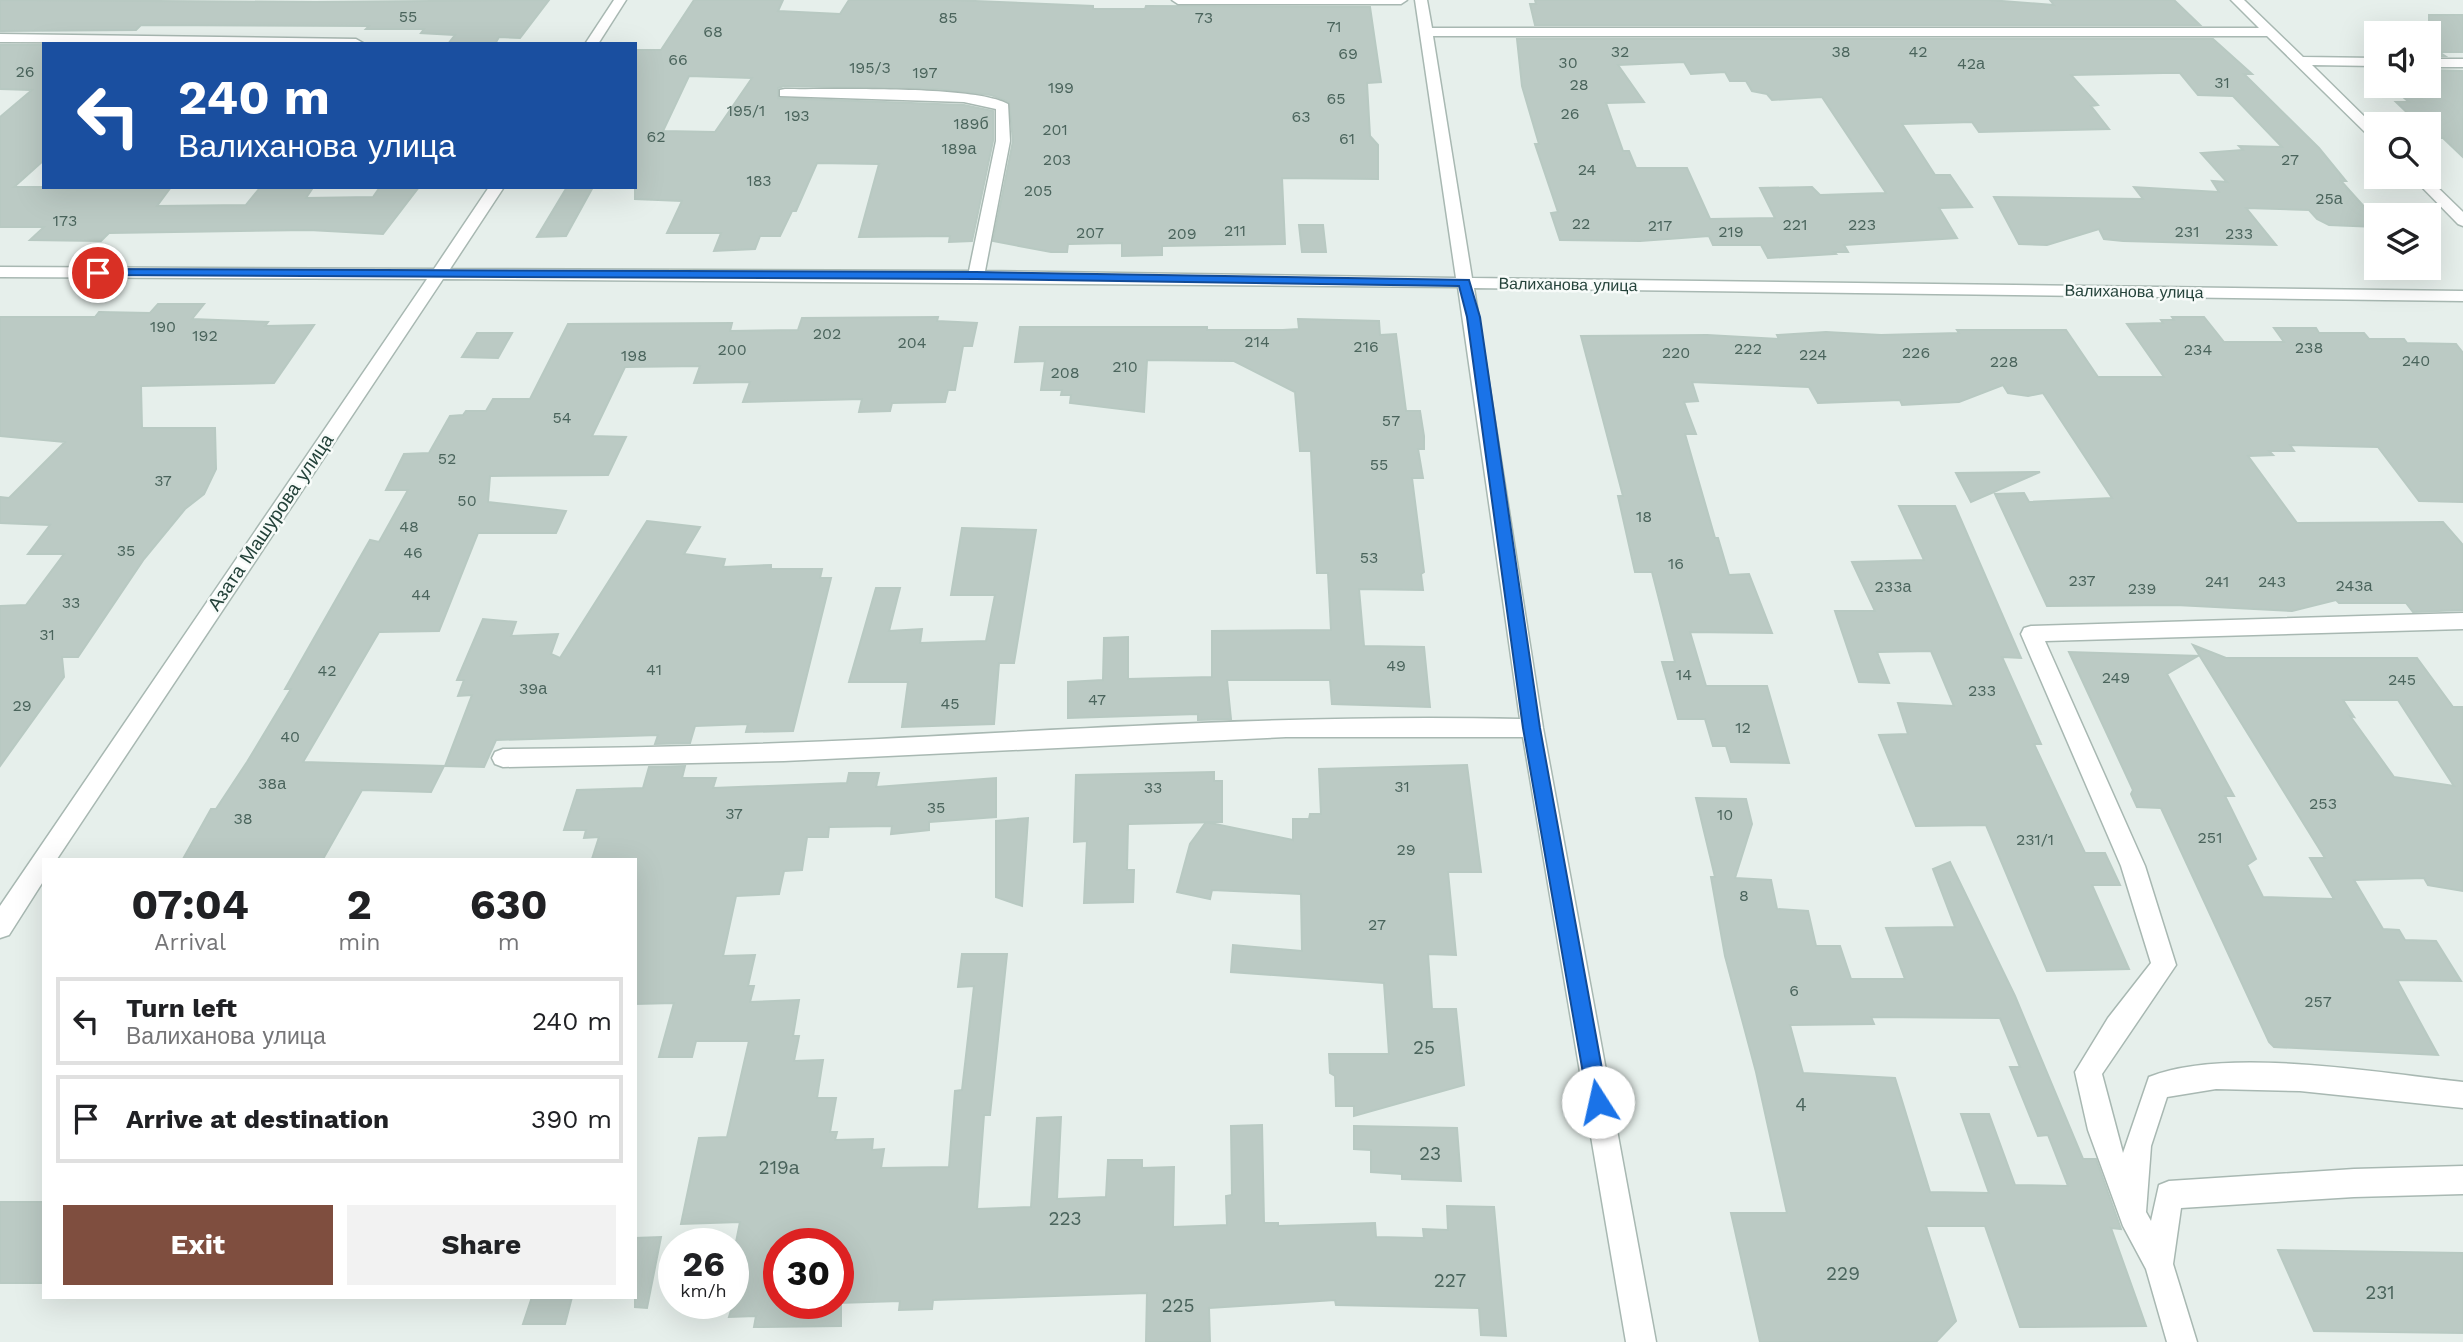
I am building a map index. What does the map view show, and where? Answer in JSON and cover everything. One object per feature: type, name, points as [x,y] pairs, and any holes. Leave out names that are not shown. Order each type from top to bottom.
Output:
[{"type":"street","points":[[592,42],[620,0]]},
{"type":"street","points":[[1178,0],[1401,0]]},
{"type":"street","points":[[1421,0],[1465,282],[1473,317],[1532,728],[1641,1342]]},
{"type":"street","points":[[2237,0],[2364,123]]},
{"type":"street","points":[[1425,32],[2269,32]]},
{"type":"street","points":[[0,38],[285,42]]},
{"type":"street","points":[[2300,61],[2364,62]]},
{"type":"street","points":[[2441,63],[2463,63]]},
{"type":"street","points":[[785,93],[964,98],[994,102],[1003,107],[1003,141],[976,276]]},
{"type":"street","name":"Азата Машурова улица","points":[[45,858],[496,189]]},
{"type":"street","points":[[2432,189],[2460,215]]},
{"type":"street","name":"Валиханова улица","points":[[0,272],[976,276],[2463,296]]},
{"type":"street","points":[[2182,1342],[2159,1264],[2133,1216],[2101,1130],[2088,1072],[2116,1027],[2164,965],[2133,866],[2031,634],[2463,621]]},
{"type":"street","points":[[503,758],[796,751],[1297,725],[1439,724],[1532,728]]},
{"type":"street","name":"Азата Машурова улица","points":[[0,927],[42,863]]},
{"type":"street","points":[[2133,1216],[2137,1146],[2158,1086],[2216,1076],[2258,1077],[2463,1095]]},
{"type":"street","points":[[2159,1264],[2169,1195],[2354,1182],[2463,1180]]},
{"type":"building","points":[[0,0],[549,0],[520,38],[499,37],[496,42],[450,42],[455,35],[421,33],[424,29],[366,29],[369,26],[141,25],[136,30],[0,31]]},
{"type":"building","points":[[694,0],[783,0],[778,11],[840,14],[849,0],[951,0],[1093,6],[1093,9],[1145,9],[1146,6],[1370,7],[1381,82],[1367,83],[1370,136],[1378,145],[1378,179],[1282,178],[1285,244],[1162,246],[1162,255],[1122,256],[1122,243],[1068,244],[1067,252],[1051,252],[993,241],[1013,141],[1009,102],[991,95],[935,89],[784,86],[778,88],[778,98],[964,105],[993,111],[993,141],[972,241],[949,242],[950,236],[859,237],[879,164],[817,163],[796,211],[792,211],[780,236],[760,236],[755,249],[714,251],[721,233],[667,233],[682,201],[635,199],[637,50],[661,50]],"holes":[[[689,76],[752,78],[715,132],[663,131]]]},
{"type":"building","points":[[1535,0],[1989,0],[2054,5],[2050,0],[2174,0],[2200,25],[1535,25],[1530,4],[1536,4]]},
{"type":"building","points":[[2429,15],[2463,15],[2463,52],[2441,52],[2441,21],[2429,21]]},
{"type":"building","points":[[1517,39],[2213,39],[2252,74],[2244,74],[2319,148],[2346,181],[2341,181],[2364,207],[2364,226],[2329,225],[2317,219],[2309,210],[2246,208],[2276,245],[2123,241],[2104,239],[2099,229],[2047,245],[2019,244],[1994,197],[2143,199],[2134,187],[2219,192],[2212,181],[2227,182],[2201,153],[2243,150],[2239,146],[2282,147],[2233,96],[2198,95],[2180,73],[2071,75],[2098,105],[2091,106],[2109,129],[1979,132],[1972,122],[1902,124],[1935,175],[1950,175],[1972,207],[1939,208],[1957,238],[1844,245],[1848,252],[1834,252],[1836,254],[1768,258],[1761,245],[1713,245],[1709,236],[1640,241],[1560,240],[1551,213],[1558,212],[1535,144],[1539,144],[1522,86]],"holes":[[[1684,62],[1691,74],[1725,72],[1730,81],[1746,81],[1752,91],[1767,94],[1772,100],[1822,97],[1886,193],[1820,195],[1812,187],[1760,188],[1775,218],[1710,219],[1687,168],[1636,168],[1629,151],[1623,151],[1606,103],[1644,102],[1618,65]]]},
{"type":"building","points":[[0,45],[42,45],[42,162],[14,187],[170,189],[157,206],[246,205],[259,189],[312,189],[306,198],[373,197],[379,189],[417,189],[383,234],[309,230],[109,233],[101,241],[30,240],[44,227],[0,227],[0,117],[32,90],[0,89]]},
{"type":"building","points":[[2441,70],[2463,71],[2463,157],[2441,138],[2441,112],[2406,112],[2396,102],[2409,102],[2404,98],[2441,98]]},
{"type":"building","points":[[566,189],[592,189],[566,236],[537,237]]},
{"type":"building","points":[[1299,225],[1323,225],[1326,252],[1302,252]]},
{"type":"building","points":[[158,304],[204,304],[192,319],[268,322],[265,326],[314,325],[274,383],[141,386],[142,428],[215,428],[216,469],[204,494],[185,509],[144,559],[78,657],[62,657],[64,677],[0,766],[0,606],[26,605],[64,554],[28,554],[50,525],[0,523],[0,497],[9,498],[65,442],[0,436],[0,317],[95,317],[99,312],[150,313]]},
{"type":"building","points":[[938,317],[937,321],[977,323],[972,346],[963,346],[955,390],[948,390],[945,402],[892,403],[890,411],[859,412],[862,399],[743,402],[750,382],[694,383],[700,366],[625,367],[592,436],[626,437],[608,475],[490,476],[488,502],[566,511],[556,533],[478,533],[439,631],[379,632],[303,762],[444,766],[431,792],[362,790],[324,858],[184,858],[211,809],[216,809],[291,689],[285,689],[370,540],[379,542],[408,490],[386,490],[404,454],[429,453],[450,416],[463,415],[466,411],[486,411],[493,399],[530,399],[568,324],[732,323],[730,331],[798,330],[802,318]]},
{"type":"building","points":[[2172,317],[2204,317],[2224,342],[2284,342],[2274,328],[2316,328],[2319,333],[2364,333],[2369,339],[2456,344],[2463,353],[2463,502],[2419,501],[2378,447],[2290,445],[2294,451],[2269,451],[2273,455],[2248,456],[2297,523],[2443,522],[2463,545],[2463,610],[2413,612],[2406,603],[2339,603],[2336,600],[2292,611],[2176,605],[2047,606],[1995,494],[2024,493],[2029,502],[2112,498],[2043,393],[2028,396],[2008,393],[2003,385],[1959,402],[1902,405],[1900,400],[1818,403],[1809,387],[1692,382],[1698,401],[1684,402],[1696,434],[1685,434],[1715,538],[1718,538],[1729,575],[1749,574],[1772,633],[1690,632],[1706,686],[1767,686],[1789,763],[1731,762],[1726,746],[1713,746],[1705,719],[1678,719],[1662,662],[1675,662],[1652,572],[1635,572],[1618,496],[1623,496],[1581,336],[1707,335],[1779,339],[1777,335],[1826,332],[1881,335],[1959,333],[1957,330],[2066,330],[2098,377],[2164,377],[2127,324],[2163,323],[2161,320],[2174,320]]},
{"type":"building","points":[[1298,319],[1379,321],[1380,335],[1396,334],[1406,411],[1420,411],[1424,436],[1424,449],[1418,449],[1423,478],[1412,478],[1424,572],[1421,574],[1423,590],[1359,589],[1364,646],[1424,647],[1430,707],[1332,704],[1330,680],[1227,680],[1231,719],[1198,720],[1198,714],[1068,718],[1068,682],[1103,680],[1104,638],[1128,637],[1128,679],[1212,677],[1212,631],[1331,630],[1328,573],[1317,573],[1311,451],[1300,451],[1295,392],[1234,361],[1147,360],[1144,412],[1070,403],[1071,395],[1061,395],[1062,390],[1041,390],[1045,361],[1015,362],[1020,327],[1207,327],[1207,330],[1283,330],[1299,329]]},
{"type":"building","points":[[477,333],[512,333],[498,358],[462,357]]},
{"type":"building","points":[[2040,472],[1971,502],[1956,473]]},
{"type":"building","points":[[1899,506],[1955,506],[2021,658],[2002,657],[2041,744],[2034,744],[2085,853],[2105,853],[2120,885],[2092,885],[2129,969],[2047,971],[1986,825],[1916,826],[1879,735],[1908,734],[1898,703],[1954,706],[1931,651],[1877,652],[1889,683],[1859,682],[1835,611],[1875,611],[1852,562],[1924,560]]},
{"type":"building","points":[[647,521],[700,527],[684,554],[725,559],[723,567],[771,565],[771,569],[822,569],[820,578],[831,578],[793,731],[746,732],[748,724],[695,726],[690,743],[655,744],[658,735],[496,740],[484,767],[445,766],[472,695],[458,696],[464,680],[457,680],[483,619],[516,622],[511,636],[558,634],[551,654],[560,658]]},
{"type":"building","points":[[962,528],[1036,530],[1014,663],[999,663],[994,724],[902,727],[908,682],[849,682],[876,588],[900,588],[889,631],[922,629],[920,643],[986,641],[995,595],[951,595]]},
{"type":"building","points":[[2193,645],[2226,658],[2417,658],[2453,707],[2463,707],[2463,891],[2428,885],[2424,878],[2354,880],[2383,929],[2399,930],[2405,940],[2436,941],[2461,981],[2397,980],[2438,1055],[2274,1047],[2269,1042],[2161,808],[2137,807],[2131,794],[2133,790],[2069,652],[2198,656],[2167,674],[2234,796],[2225,796],[2256,859],[2247,865],[2263,897],[2334,899],[2310,858],[2325,858]],"holes":[[[2343,700],[2398,700],[2454,786],[2394,777],[2350,716],[2354,717]]]},
{"type":"building","points":[[1467,765],[1481,872],[1448,872],[1456,955],[1428,954],[1432,1009],[1456,1009],[1464,1085],[1354,1116],[1354,1106],[1336,1106],[1335,1076],[1330,1073],[1329,1054],[1389,1054],[1384,983],[1231,972],[1233,945],[1302,951],[1301,894],[1212,890],[1210,899],[1177,892],[1190,844],[1206,822],[1293,840],[1293,819],[1309,819],[1310,814],[1321,814],[1319,769]]},
{"type":"building","points":[[685,766],[682,778],[716,778],[713,788],[847,783],[849,773],[879,773],[876,787],[996,778],[996,817],[929,822],[929,830],[891,834],[892,826],[829,827],[828,837],[807,837],[802,870],[784,871],[779,894],[736,896],[723,956],[755,955],[748,986],[754,986],[750,1002],[799,1000],[793,1036],[799,1036],[794,1061],[823,1060],[817,1098],[836,1098],[830,1132],[837,1132],[835,1140],[873,1139],[872,1150],[884,1149],[881,1168],[949,1167],[955,1091],[962,1090],[974,986],[958,987],[962,954],[1007,954],[990,1115],[984,1115],[977,1209],[1031,1207],[1037,1118],[1061,1117],[1057,1199],[1106,1197],[1108,1160],[1142,1160],[1142,1168],[1174,1167],[1173,1227],[1227,1225],[1226,1196],[1232,1195],[1231,1126],[1262,1125],[1264,1223],[1278,1223],[1278,1226],[1375,1223],[1376,1237],[1424,1238],[1423,1229],[1448,1230],[1447,1206],[1494,1207],[1506,1336],[1481,1335],[1479,1308],[1336,1305],[1335,1300],[1209,1308],[1210,1342],[1146,1342],[1147,1293],[933,1300],[932,1309],[899,1310],[900,1301],[854,1302],[854,1228],[763,1228],[763,1319],[841,1319],[841,1326],[754,1327],[756,1316],[749,1316],[749,1228],[739,1228],[740,1222],[681,1224],[699,1138],[727,1137],[749,1041],[696,1041],[692,1057],[659,1057],[674,1003],[637,1004],[637,858],[592,858],[599,837],[584,838],[586,830],[564,830],[577,790],[643,788],[649,767]]},
{"type":"building","points":[[1214,772],[1214,781],[1222,781],[1222,822],[1128,824],[1127,870],[1134,870],[1133,902],[1084,903],[1087,841],[1074,842],[1076,775]]},
{"type":"building","points":[[1696,798],[1746,799],[1752,824],[1735,878],[1771,880],[1777,909],[1808,911],[1816,946],[1840,946],[1851,979],[1905,979],[1886,928],[1955,927],[1933,869],[1950,862],[2015,996],[2083,1159],[2096,1159],[2121,1229],[2111,1228],[2146,1326],[2020,1327],[1985,1226],[1926,1226],[1956,1321],[1936,1342],[1760,1342],[1731,1213],[1787,1213],[1756,1072],[1725,956],[1711,877],[1715,877]],"holes":[[[1871,1017],[2000,1018],[2020,1067],[2010,1067],[2038,1136],[2048,1135],[2068,1186],[2015,1185],[1989,1114],[1961,1114],[1989,1193],[1930,1192],[1895,1078],[1803,1073],[1790,1025],[1874,1024]]]},
{"type":"building","points":[[1028,818],[1022,906],[996,897],[996,821]]},
{"type":"building","points":[[1354,1126],[1457,1128],[1461,1181],[1402,1179],[1402,1174],[1371,1172],[1371,1150],[1354,1149]]},
{"type":"building","points":[[0,1202],[42,1202],[42,1283],[0,1283]]},
{"type":"building","points":[[658,1237],[658,1252],[647,1308],[635,1307],[637,1238]]},
{"type":"building","points":[[2278,1250],[2463,1253],[2463,1333],[2314,1331]]},
{"type":"building","points":[[531,1299],[571,1299],[565,1324],[523,1324]]},
{"type":"route","points":[[98,273],[976,276],[1465,282],[1473,317],[1532,728],[1598,1102]]}]
